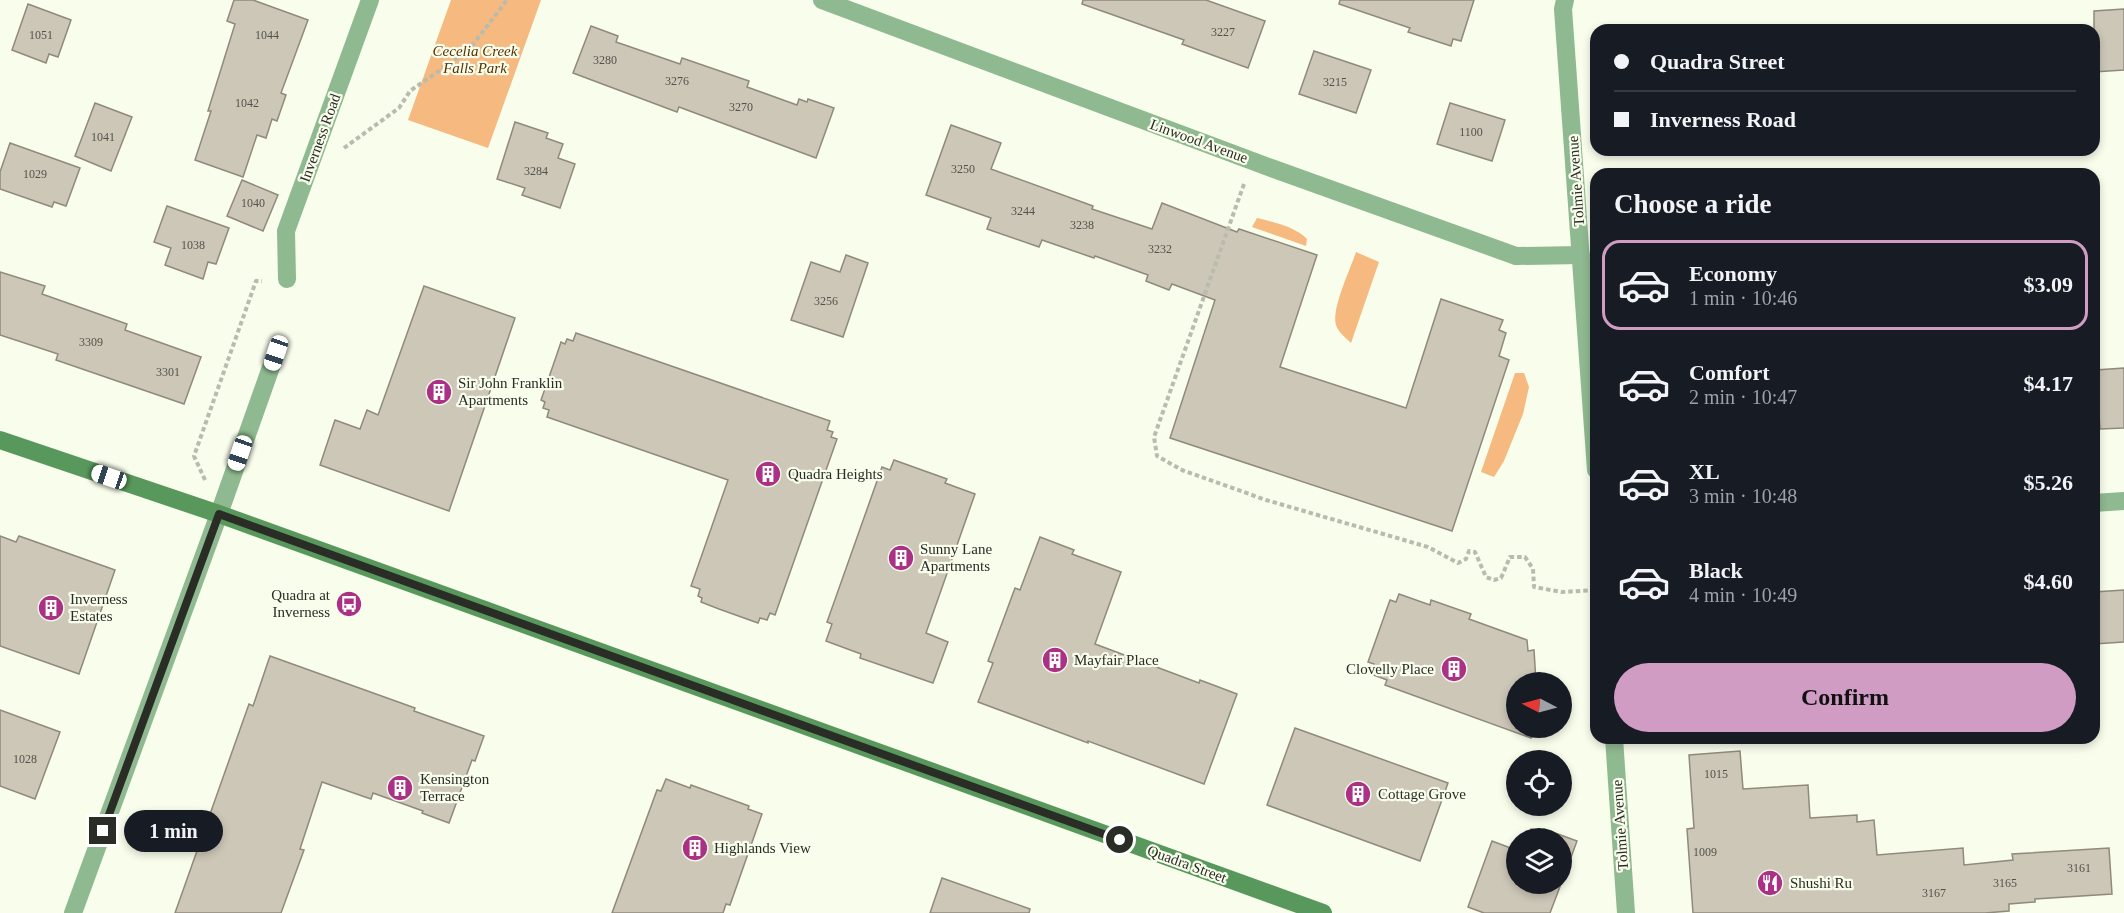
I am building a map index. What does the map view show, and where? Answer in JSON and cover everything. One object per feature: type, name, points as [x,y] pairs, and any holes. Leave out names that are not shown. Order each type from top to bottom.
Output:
[{"type":"main road","name":"Quadra Street","points":[[0,440],[219,514],[1323,913]]},
{"type":"street","name":"Inverness Road","points":[[286,279],[286,231],[370,0]]},
{"type":"street","name":"Linwood Avenue","points":[[822,0],[1250,160],[1516,256],[1581,255]]},
{"type":"street","name":"Tolmie Avenue","points":[[1565,0],[1564,21],[1590,384]]},
{"type":"street","points":[[73,913],[276,353]]},
{"type":"street","points":[[2100,503],[2124,501]]},
{"type":"street","name":"Tolmie Avenue","points":[[1614,744],[1626,913]]},
{"type":"path","points":[[343,149],[399,108],[410,91],[468,51],[507,0]]},
{"type":"path","points":[[1250,160],[1154,437],[1156,456],[1182,470],[1266,500],[1428,547],[1458,563],[1466,560],[1469,551],[1475,552],[1486,577],[1494,580],[1501,578],[1510,557],[1525,557],[1533,569],[1534,587],[1562,592],[1590,590]]},
{"type":"path","points":[[219,514],[194,456],[256,281],[286,279]]},
{"type":"green space","name":"Cecelia Creek Falls Park","points":[[451,0],[541,0],[488,148],[408,120]]},
{"type":"green space","points":[[1257,218],[1297,231],[1307,239],[1306,246],[1252,227]]},
{"type":"green space","points":[[1356,252],[1379,262],[1351,343],[1338,330],[1335,318],[1339,299]]},
{"type":"green space","points":[[1515,373],[1524,373],[1529,387],[1523,414],[1504,461],[1494,477],[1481,472]]},
{"type":"building","points":[[234,0],[253,0],[308,20],[281,93],[286,95],[277,121],[272,119],[266,138],[257,135],[243,177],[195,160],[235,24],[227,21]]},
{"type":"building","points":[[1083,0],[1206,0],[1265,21],[1248,68],[1182,44],[1184,40],[1082,4]]},
{"type":"building","points":[[1340,0],[1474,0],[1461,41],[1453,39],[1451,46],[1408,32],[1410,28],[1339,4]]},
{"type":"building","points":[[28,4],[71,20],[58,57],[49,54],[46,63],[12,50]]},
{"type":"building","points":[[2124,9],[2124,70],[2100,72],[2100,24],[2094,24],[2094,11]]},
{"type":"building","points":[[591,26],[618,36],[616,42],[680,64],[682,58],[749,81],[747,87],[797,105],[799,99],[807,102],[808,99],[834,108],[816,158],[679,107],[677,112],[573,73]]},
{"type":"building","points":[[1314,51],[1371,70],[1356,113],[1299,94]]},
{"type":"building","points":[[95,103],[132,117],[111,171],[75,156]]},
{"type":"building","points":[[1450,103],[1505,120],[1492,161],[1437,144]]},
{"type":"building","points":[[515,122],[548,133],[546,138],[563,144],[558,158],[575,164],[560,208],[522,195],[525,188],[497,179]]},
{"type":"building","points":[[951,125],[1001,143],[991,169],[1093,206],[1092,209],[1152,229],[1162,203],[1237,232],[1239,229],[1317,255],[1280,367],[1406,408],[1441,299],[1503,320],[1499,330],[1506,333],[1499,356],[1509,360],[1452,531],[1170,438],[1215,300],[1172,284],[1169,290],[1146,281],[1148,275],[1095,256],[1094,258],[1042,240],[1039,247],[987,229],[991,218],[926,195]]},
{"type":"building","points":[[10,143],[80,168],[66,206],[54,202],[52,207],[0,189],[0,172]]},
{"type":"building","points":[[242,180],[278,195],[263,231],[227,216]]},
{"type":"building","points":[[167,206],[229,228],[216,264],[208,262],[203,279],[165,265],[171,248],[154,242]]},
{"type":"building","points":[[846,255],[868,263],[843,337],[791,320],[811,262],[840,272]]},
{"type":"building","points":[[0,272],[45,286],[42,294],[127,324],[125,330],[201,357],[184,404],[56,360],[58,354],[0,335]]},
{"type":"building","name":"Sir John Franklin Apartments","points":[[424,286],[515,318],[449,511],[320,465],[335,420],[360,429],[367,410],[378,415]]},
{"type":"building","name":"Quadra Heights","points":[[576,333],[830,421],[827,430],[833,432],[831,437],[837,439],[775,615],[770,613],[767,620],[760,618],[758,623],[701,602],[702,598],[698,596],[700,589],[691,586],[728,480],[547,417],[549,410],[543,408],[545,402],[541,400],[561,342],[565,344],[567,339],[573,341]]},
{"type":"building","points":[[2124,368],[2124,428],[2100,429],[2100,370]]},
{"type":"building","name":"Sunny Lane Apartments","points":[[894,460],[947,479],[945,483],[975,494],[926,633],[948,642],[933,683],[860,658],[861,654],[826,641],[832,624],[827,622],[882,467],[890,470]]},
{"type":"building","name":"Inverness Estates","points":[[0,536],[16,542],[19,536],[115,570],[79,674],[0,646]]},
{"type":"building","name":"Mayfair Place","points":[[1040,537],[1074,550],[1072,554],[1121,572],[1095,644],[1199,683],[1200,680],[1237,694],[1204,784],[978,702],[993,663],[988,661],[1015,588],[1020,590]]},
{"type":"building","points":[[2124,590],[2124,642],[2100,644],[2100,592]]},
{"type":"building","name":"Clovelly Place","points":[[1399,594],[1430,605],[1431,600],[1471,614],[1469,619],[1527,640],[1528,651],[1534,650],[1535,672],[1506,672],[1506,729],[1385,685],[1387,680],[1371,674],[1374,664],[1368,662],[1390,600],[1396,602]]},
{"type":"building","name":"Kensington Terrace","points":[[270,656],[415,708],[414,711],[484,736],[475,761],[472,760],[449,823],[373,793],[371,799],[322,782],[300,849],[304,850],[281,913],[175,913],[249,704],[253,706]]},
{"type":"building","points":[[0,710],[60,732],[35,799],[0,786]]},
{"type":"building","name":"Cottage Grove","points":[[1295,728],[1448,783],[1420,861],[1267,805]]},
{"type":"building","points":[[1740,751],[1743,789],[1808,785],[1810,818],[1857,815],[1857,822],[1874,820],[1877,855],[1963,848],[1964,865],[2013,860],[2012,854],[2109,848],[2112,894],[2035,899],[2035,902],[2009,904],[2009,911],[1985,913],[1693,913],[1687,829],[1694,828],[1689,755]]},
{"type":"building","name":"Highlands View","points":[[666,779],[690,788],[691,785],[749,806],[748,809],[762,814],[730,905],[726,904],[723,913],[612,913],[657,790],[661,791]]},
{"type":"building","points":[[1572,839],[1577,841],[1572,855]]},
{"type":"building","points":[[1492,841],[1506,846],[1506,894],[1557,894],[1550,913],[1484,913],[1468,907]]},
{"type":"building","points":[[942,878],[1030,909],[1029,913],[930,913]]},
{"type":"place","name":"Sir John Franklin Apartments","points":[[439,392]]},
{"type":"place","name":"Quadra Heights","points":[[768,474]]},
{"type":"place","name":"Sunny Lane Apartments","points":[[901,558]]},
{"type":"place","name":"Quadra at Inverness","points":[[349,604]]},
{"type":"place","name":"Inverness Estates","points":[[51,608]]},
{"type":"place","name":"Mayfair Place","points":[[1055,660]]},
{"type":"place","name":"Clovelly Place","points":[[1454,669]]},
{"type":"place","name":"Kensington Terrace","points":[[400,788]]},
{"type":"place","name":"Cottage Grove","points":[[1358,794]]},
{"type":"place","name":"Highlands View","points":[[695,848]]},
{"type":"place","name":"Shushi Ru","points":[[1770,883]]},
{"type":"route","points":[[103,831],[219,514],[1120,840]]}]
